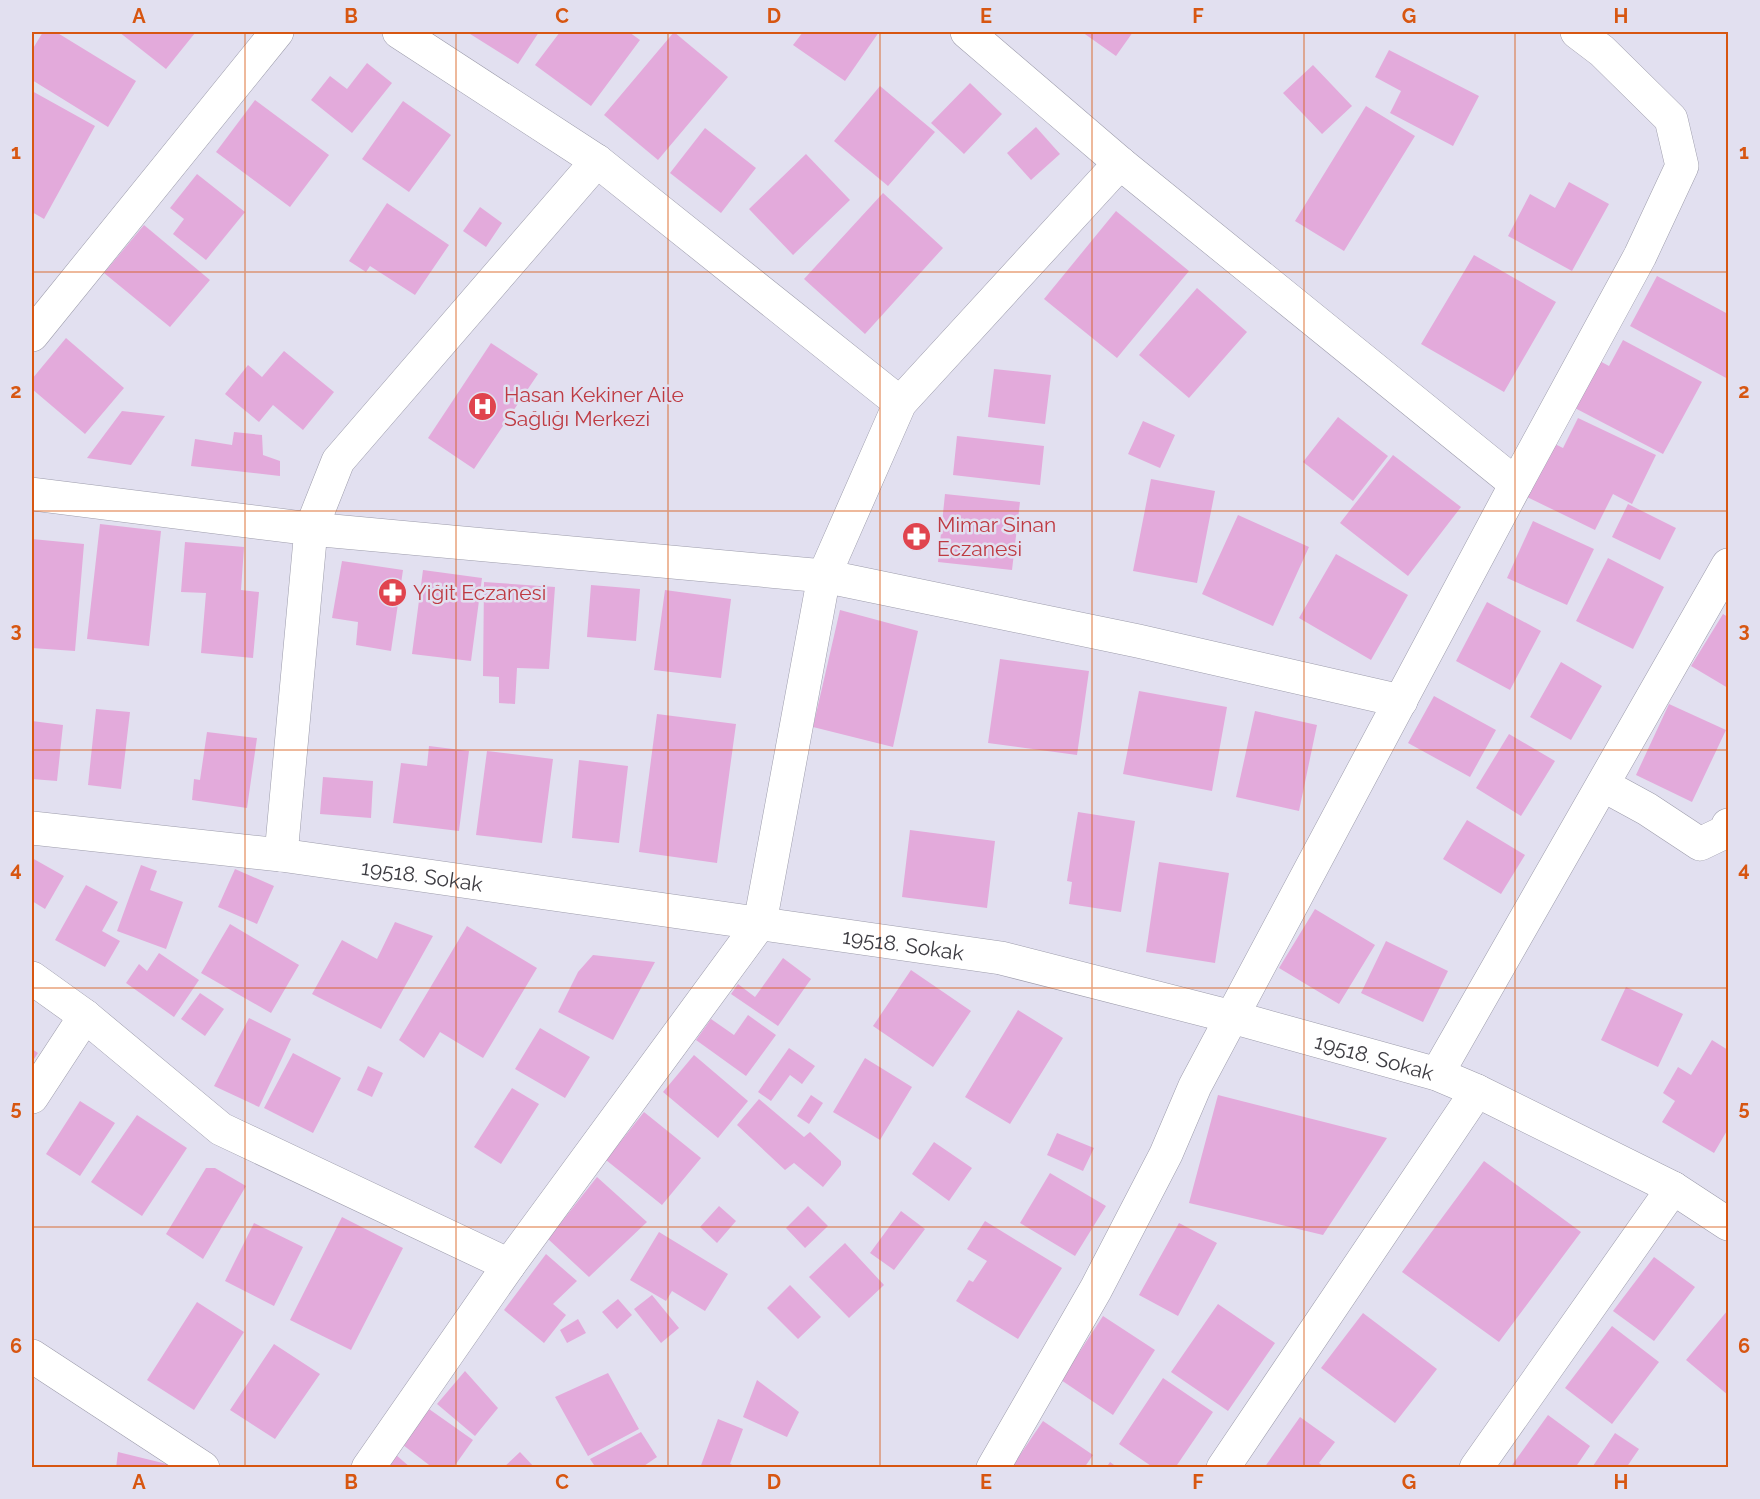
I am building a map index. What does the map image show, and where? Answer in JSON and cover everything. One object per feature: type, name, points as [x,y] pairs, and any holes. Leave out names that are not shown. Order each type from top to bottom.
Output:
[{"type":"street","points":[[32,335],[277,32]]},
{"type":"street","points":[[399,32],[597,161],[900,403]]},
{"type":"street","points":[[967,32],[1119,163],[1516,484]]},
{"type":"street","points":[[993,1467],[1096,1289],[1166,1154],[1195,1086],[1640,256],[1682,166],[1671,119],[1602,51],[1577,32]]},
{"type":"street","points":[[281,855],[310,529],[338,461],[597,161]]},
{"type":"street","points":[[368,1467],[509,1265],[760,923],[824,576],[900,403],[1119,163]]},
{"type":"street","points":[[32,494],[310,529],[824,576],[1138,641],[1401,701]]},
{"type":"street","points":[[1437,1074],[1728,565]]},
{"type":"street","points":[[1603,785],[1647,809],[1700,844],[1725,832],[1728,825]]},
{"type":"street","name":"19518. Sokak","points":[[32,828],[281,855],[1001,958],[1232,1017],[1437,1074],[1477,1091],[1673,1188],[1728,1224]]},
{"type":"street","points":[[32,978],[85,1016],[221,1129],[509,1265]]},
{"type":"street","points":[[32,1097],[85,1016]]},
{"type":"street","points":[[1223,1467],[1477,1091]]},
{"type":"street","points":[[1476,1467],[1673,1188]]},
{"type":"street","points":[[32,1356],[203,1467]]},
{"type":"building","points":[[43,32],[56,32],[136,81],[108,127],[32,80],[32,50]]},
{"type":"building","points":[[119,32],[193,32],[195,33],[166,69]]},
{"type":"building","points":[[467,32],[539,32],[518,64]]},
{"type":"building","points":[[560,32],[629,32],[640,40],[591,106],[535,65]]},
{"type":"building","points":[[674,32],[728,77],[658,160],[604,115]]},
{"type":"building","points":[[803,32],[879,32],[845,81],[793,45]]},
{"type":"building","points":[[1082,32],[1133,32],[1116,56]]},
{"type":"building","points":[[1389,50],[1479,96],[1453,146],[1390,113],[1401,91],[1375,77]]},
{"type":"building","points":[[367,63],[392,83],[352,133],[311,100],[330,76],[347,89]]},
{"type":"building","points":[[1313,65],[1352,106],[1322,134],[1283,93]]},
{"type":"building","points":[[970,83],[1002,114],[964,154],[931,123]]},
{"type":"building","points":[[880,86],[935,132],[888,186],[834,141]]},
{"type":"building","points":[[32,91],[95,126],[44,219],[32,212]]},
{"type":"building","points":[[255,100],[329,155],[290,207],[216,152]]},
{"type":"building","points":[[403,101],[451,135],[409,192],[362,159]]},
{"type":"building","points":[[1366,106],[1415,136],[1344,251],[1295,221]]},
{"type":"building","points":[[1036,127],[1060,154],[1031,180],[1007,153]]},
{"type":"building","points":[[705,128],[756,168],[721,213],[670,173]]},
{"type":"building","points":[[806,154],[850,200],[793,255],[749,209]]},
{"type":"building","points":[[197,174],[245,212],[206,260],[173,234],[184,219],[170,208]]},
{"type":"building","points":[[1569,182],[1609,204],[1572,271],[1508,236],[1530,194],[1555,208]]},
{"type":"building","points":[[883,193],[943,248],[865,334],[804,279]]},
{"type":"building","points":[[387,203],[449,245],[415,295],[370,266],[366,272],[349,261]]},
{"type":"building","points":[[480,207],[502,223],[486,247],[463,231]]},
{"type":"building","points":[[1116,211],[1189,271],[1117,358],[1044,299]]},
{"type":"building","points":[[144,225],[210,280],[170,327],[104,273]]},
{"type":"building","points":[[1474,255],[1556,302],[1504,392],[1421,344]]},
{"type":"building","points":[[1657,276],[1728,314],[1728,379],[1630,326]]},
{"type":"building","points":[[1197,288],[1247,332],[1189,398],[1139,355]]},
{"type":"building","points":[[66,338],[124,388],[85,434],[32,389],[32,379]]},
{"type":"building","points":[[1623,340],[1702,382],[1663,454],[1571,406],[1596,359],[1609,366]]},
{"type":"building","name":"Hasan Kekiner Aile Sağlığı Merkezi","points":[[491,343],[538,374],[474,469],[428,438]]},
{"type":"building","points":[[284,351],[334,392],[303,430],[273,405],[259,422],[225,394],[248,365],[262,377]]},
{"type":"building","points":[[994,369],[1051,375],[1045,424],[988,417]]},
{"type":"building","points":[[122,411],[165,416],[131,465],[87,458]]},
{"type":"building","points":[[1338,417],[1388,456],[1353,501],[1303,462]]},
{"type":"building","points":[[1578,418],[1656,455],[1632,504],[1613,494],[1595,530],[1527,497],[1553,443],[1563,448]]},
{"type":"building","points":[[1143,421],[1175,435],[1160,468],[1128,454]]},
{"type":"building","points":[[234,432],[262,435],[263,455],[280,461],[280,476],[191,466],[195,439],[232,445]]},
{"type":"building","points":[[957,436],[1044,446],[1040,485],[953,475]]},
{"type":"building","points":[[1393,455],[1461,507],[1408,576],[1340,523]]},
{"type":"building","points":[[1151,479],[1215,491],[1197,583],[1133,571]]},
{"type":"building","points":[[945,494],[1020,502],[1012,570],[938,562]]},
{"type":"building","points":[[1628,504],[1676,528],[1660,560],[1612,537]]},
{"type":"building","points":[[1238,515],[1309,547],[1273,626],[1202,594]]},
{"type":"building","points":[[1533,521],[1594,549],[1567,605],[1507,578]]},
{"type":"building","points":[[100,524],[161,531],[149,646],[87,639]]},
{"type":"building","points":[[32,539],[84,544],[75,651],[32,648]]},
{"type":"building","points":[[185,542],[244,547],[241,590],[259,592],[253,658],[201,653],[206,593],[181,592]]},
{"type":"building","points":[[1336,554],[1408,595],[1371,660],[1299,618]]},
{"type":"building","points":[[1608,558],[1664,587],[1633,649],[1576,621]]},
{"type":"building","points":[[342,561],[403,570],[391,651],[356,645],[358,622],[332,618]]},
{"type":"building","points":[[423,570],[482,578],[471,661],[412,654]]},
{"type":"building","points":[[484,582],[555,587],[549,669],[517,668],[515,704],[499,703],[499,677],[483,676]]},
{"type":"building","points":[[591,585],[640,589],[636,641],[587,637]]},
{"type":"building","points":[[665,590],[731,599],[721,678],[654,670]]},
{"type":"building","points":[[1487,602],[1541,631],[1510,690],[1456,661]]},
{"type":"building","points":[[840,610],[918,631],[893,747],[813,727]]},
{"type":"building","points":[[1723,614],[1728,617],[1728,688],[1691,666]]},
{"type":"building","points":[[1000,659],[1089,671],[1077,755],[988,743]]},
{"type":"building","points":[[1561,662],[1602,686],[1571,740],[1530,717]]},
{"type":"building","points":[[1139,691],[1227,707],[1212,791],[1123,774]]},
{"type":"building","points":[[1434,696],[1496,730],[1470,777],[1408,743]]},
{"type":"building","points":[[1669,704],[1726,730],[1692,802],[1636,775]]},
{"type":"building","points":[[96,709],[130,712],[121,789],[88,785]]},
{"type":"building","points":[[1255,711],[1317,725],[1299,811],[1236,797]]},
{"type":"building","points":[[657,714],[736,724],[717,863],[639,852]]},
{"type":"building","points":[[32,721],[63,725],[57,781],[32,779]]},
{"type":"building","points":[[207,732],[257,738],[247,808],[192,800],[194,779],[200,780]]},
{"type":"building","points":[[1509,734],[1555,761],[1521,816],[1476,788]]},
{"type":"building","points":[[429,746],[469,751],[459,831],[393,823],[401,763],[427,766]]},
{"type":"building","points":[[487,751],[553,759],[542,843],[476,835]]},
{"type":"building","points":[[579,760],[628,766],[619,843],[572,838]]},
{"type":"building","points":[[323,777],[373,781],[371,818],[320,814]]},
{"type":"building","points":[[1078,812],[1135,821],[1121,912],[1069,904],[1072,882],[1067,881]]},
{"type":"building","points":[[1467,820],[1525,855],[1501,894],[1443,859]]},
{"type":"building","points":[[910,830],[995,841],[987,908],[902,897]]},
{"type":"building","points":[[32,858],[64,876],[45,909],[32,901]]},
{"type":"building","points":[[1159,862],[1229,873],[1215,963],[1146,952]]},
{"type":"building","points":[[141,865],[157,871],[150,890],[183,902],[166,949],[117,931]]},
{"type":"building","points":[[235,869],[274,886],[257,924],[218,907]]},
{"type":"building","points":[[86,885],[118,902],[102,931],[120,941],[105,967],[55,940]]},
{"type":"building","points":[[1315,909],[1375,945],[1339,1004],[1279,968]]},
{"type":"building","points":[[395,922],[433,936],[381,1029],[312,994],[342,940],[377,959]]},
{"type":"building","points":[[230,924],[299,965],[271,1013],[201,973]]},
{"type":"building","points":[[467,926],[537,968],[483,1058],[440,1032],[424,1058],[399,1040]]},
{"type":"building","points":[[1386,941],[1448,971],[1423,1022],[1361,993]]},
{"type":"building","points":[[159,953],[199,980],[174,1017],[126,983],[139,964],[147,971]]},
{"type":"building","points":[[593,955],[655,962],[613,1040],[558,1012],[578,972]]},
{"type":"building","points":[[783,958],[811,979],[778,1026],[731,994],[738,984],[755,997]]},
{"type":"building","points":[[911,970],[971,1011],[933,1067],[873,1026]]},
{"type":"building","points":[[1626,987],[1683,1014],[1658,1067],[1601,1040]]},
{"type":"building","points":[[200,993],[224,1009],[205,1036],[181,1019]]},
{"type":"building","points":[[1018,1010],[1063,1038],[1010,1124],[965,1097]]},
{"type":"building","points":[[748,1015],[776,1035],[746,1076],[696,1040],[711,1019],[734,1035]]},
{"type":"building","points":[[249,1018],[291,1039],[259,1107],[214,1086]]},
{"type":"building","points":[[540,1028],[590,1057],[565,1098],[515,1069]]},
{"type":"building","points":[[1712,1040],[1728,1050],[1728,1129],[1714,1153],[1662,1122],[1675,1101],[1663,1093],[1678,1067],[1691,1075]]},
{"type":"building","points":[[789,1048],[815,1066],[802,1084],[790,1075],[771,1101],[758,1092]]},
{"type":"building","points":[[32,1049],[38,1053],[32,1062]]},
{"type":"building","points":[[293,1053],[341,1078],[313,1133],[264,1108]]},
{"type":"building","points":[[694,1055],[748,1101],[718,1138],[663,1092]]},
{"type":"building","points":[[865,1058],[912,1087],[880,1140],[833,1112]]},
{"type":"building","points":[[368,1066],[383,1073],[372,1097],[357,1090]]},
{"type":"building","points":[[512,1088],[539,1104],[501,1164],[474,1147]]},
{"type":"building","points":[[811,1095],[823,1103],[809,1124],[797,1116]]},
{"type":"building","points":[[1218,1095],[1387,1138],[1323,1235],[1189,1203]]},
{"type":"building","points":[[759,1099],[804,1137],[810,1132],[841,1161],[841,1165],[823,1187],[794,1163],[785,1170],[737,1125]]},
{"type":"building","points":[[80,1101],[115,1123],[80,1176],[46,1154]]},
{"type":"building","points":[[644,1112],[701,1158],[662,1205],[606,1160]]},
{"type":"building","points":[[137,1115],[187,1148],[142,1216],[91,1182]]},
{"type":"building","points":[[1057,1133],[1094,1148],[1083,1171],[1047,1155]]},
{"type":"building","points":[[934,1142],[972,1168],[949,1201],[912,1174]]},
{"type":"building","points":[[1484,1161],[1581,1232],[1499,1342],[1402,1272]]},
{"type":"building","points":[[206,1168],[215,1168],[246,1186],[203,1259],[166,1234]]},
{"type":"building","points":[[1050,1173],[1106,1206],[1075,1256],[1020,1223]]},
{"type":"building","points":[[597,1177],[647,1222],[589,1277],[548,1239]]},
{"type":"building","points":[[719,1206],[736,1221],[717,1243],[700,1227]]},
{"type":"building","points":[[808,1206],[828,1226],[805,1248],[786,1228]]},
{"type":"building","points":[[901,1211],[925,1229],[894,1270],[870,1253]]},
{"type":"building","points":[[342,1217],[403,1248],[351,1350],[290,1320]]},
{"type":"building","points":[[985,1221],[1062,1268],[1018,1339],[956,1301],[969,1280],[973,1282],[987,1261],[967,1249]]},
{"type":"building","points":[[254,1223],[303,1247],[274,1306],[225,1281]]},
{"type":"building","points":[[1179,1223],[1217,1243],[1178,1316],[1139,1295]]},
{"type":"building","points":[[659,1232],[728,1274],[705,1311],[672,1291],[666,1301],[630,1280]]},
{"type":"building","points":[[845,1243],[884,1285],[849,1318],[809,1277]]},
{"type":"building","points":[[546,1254],[577,1281],[553,1304],[566,1315],[544,1343],[504,1310]]},
{"type":"building","points":[[1654,1257],[1695,1287],[1654,1341],[1613,1311]]},
{"type":"building","points":[[790,1285],[821,1317],[798,1339],[767,1308]]},
{"type":"building","points":[[652,1295],[679,1328],[661,1343],[634,1309]]},
{"type":"building","points":[[618,1299],[632,1315],[617,1329],[602,1312]]},
{"type":"building","points":[[197,1302],[244,1332],[194,1410],[147,1380]]},
{"type":"building","points":[[1218,1304],[1275,1343],[1228,1411],[1171,1372]]},
{"type":"building","points":[[1728,1310],[1728,1395],[1686,1360]]},
{"type":"building","points":[[1363,1313],[1437,1369],[1395,1423],[1321,1368]]},
{"type":"building","points":[[1103,1316],[1155,1350],[1113,1415],[1061,1380]]},
{"type":"building","points":[[578,1319],[586,1333],[567,1343],[560,1330]]},
{"type":"building","points":[[1612,1326],[1659,1362],[1612,1424],[1565,1388]]},
{"type":"building","points":[[274,1344],[320,1374],[275,1439],[230,1410]]},
{"type":"building","points":[[465,1371],[498,1408],[475,1436],[437,1404]]},
{"type":"building","points":[[608,1373],[639,1429],[588,1456],[555,1397]]},
{"type":"building","points":[[1163,1378],[1213,1412],[1175,1468],[1154,1468],[1119,1444]]},
{"type":"building","points":[[757,1380],[799,1412],[787,1437],[743,1417]]},
{"type":"building","points":[[429,1409],[473,1440],[453,1468],[433,1468],[403,1445]]},
{"type":"building","points":[[1548,1415],[1590,1446],[1575,1468],[1510,1468]]},
{"type":"building","points":[[1300,1417],[1335,1442],[1319,1463],[1325,1468],[1264,1468]]},
{"type":"building","points":[[718,1419],[743,1429],[730,1464],[739,1468],[700,1468]]},
{"type":"building","points":[[1043,1421],[1093,1455],[1084,1468],[1011,1468]]},
{"type":"building","points":[[641,1432],[657,1457],[641,1468],[596,1468],[590,1459]]},
{"type":"building","points":[[1615,1433],[1639,1449],[1626,1468],[1596,1468],[1593,1466]]},
{"type":"building","points":[[387,1447],[411,1468],[373,1468]]},
{"type":"building","points":[[118,1452],[179,1467],[179,1468],[116,1468]]},
{"type":"building","points":[[520,1452],[535,1468],[503,1468]]},
{"type":"building","points":[[1110,1462],[1118,1468],[1106,1468]]},
{"type":"place","name":"Hasan Kekiner Aile Sağlığı Merkezi","points":[[483,406]]},
{"type":"place","name":"Mimar Sinan Eczanesi","points":[[916,536]]},
{"type":"place","name":"Yiğit Eczanesi","points":[[392,592]]}]
